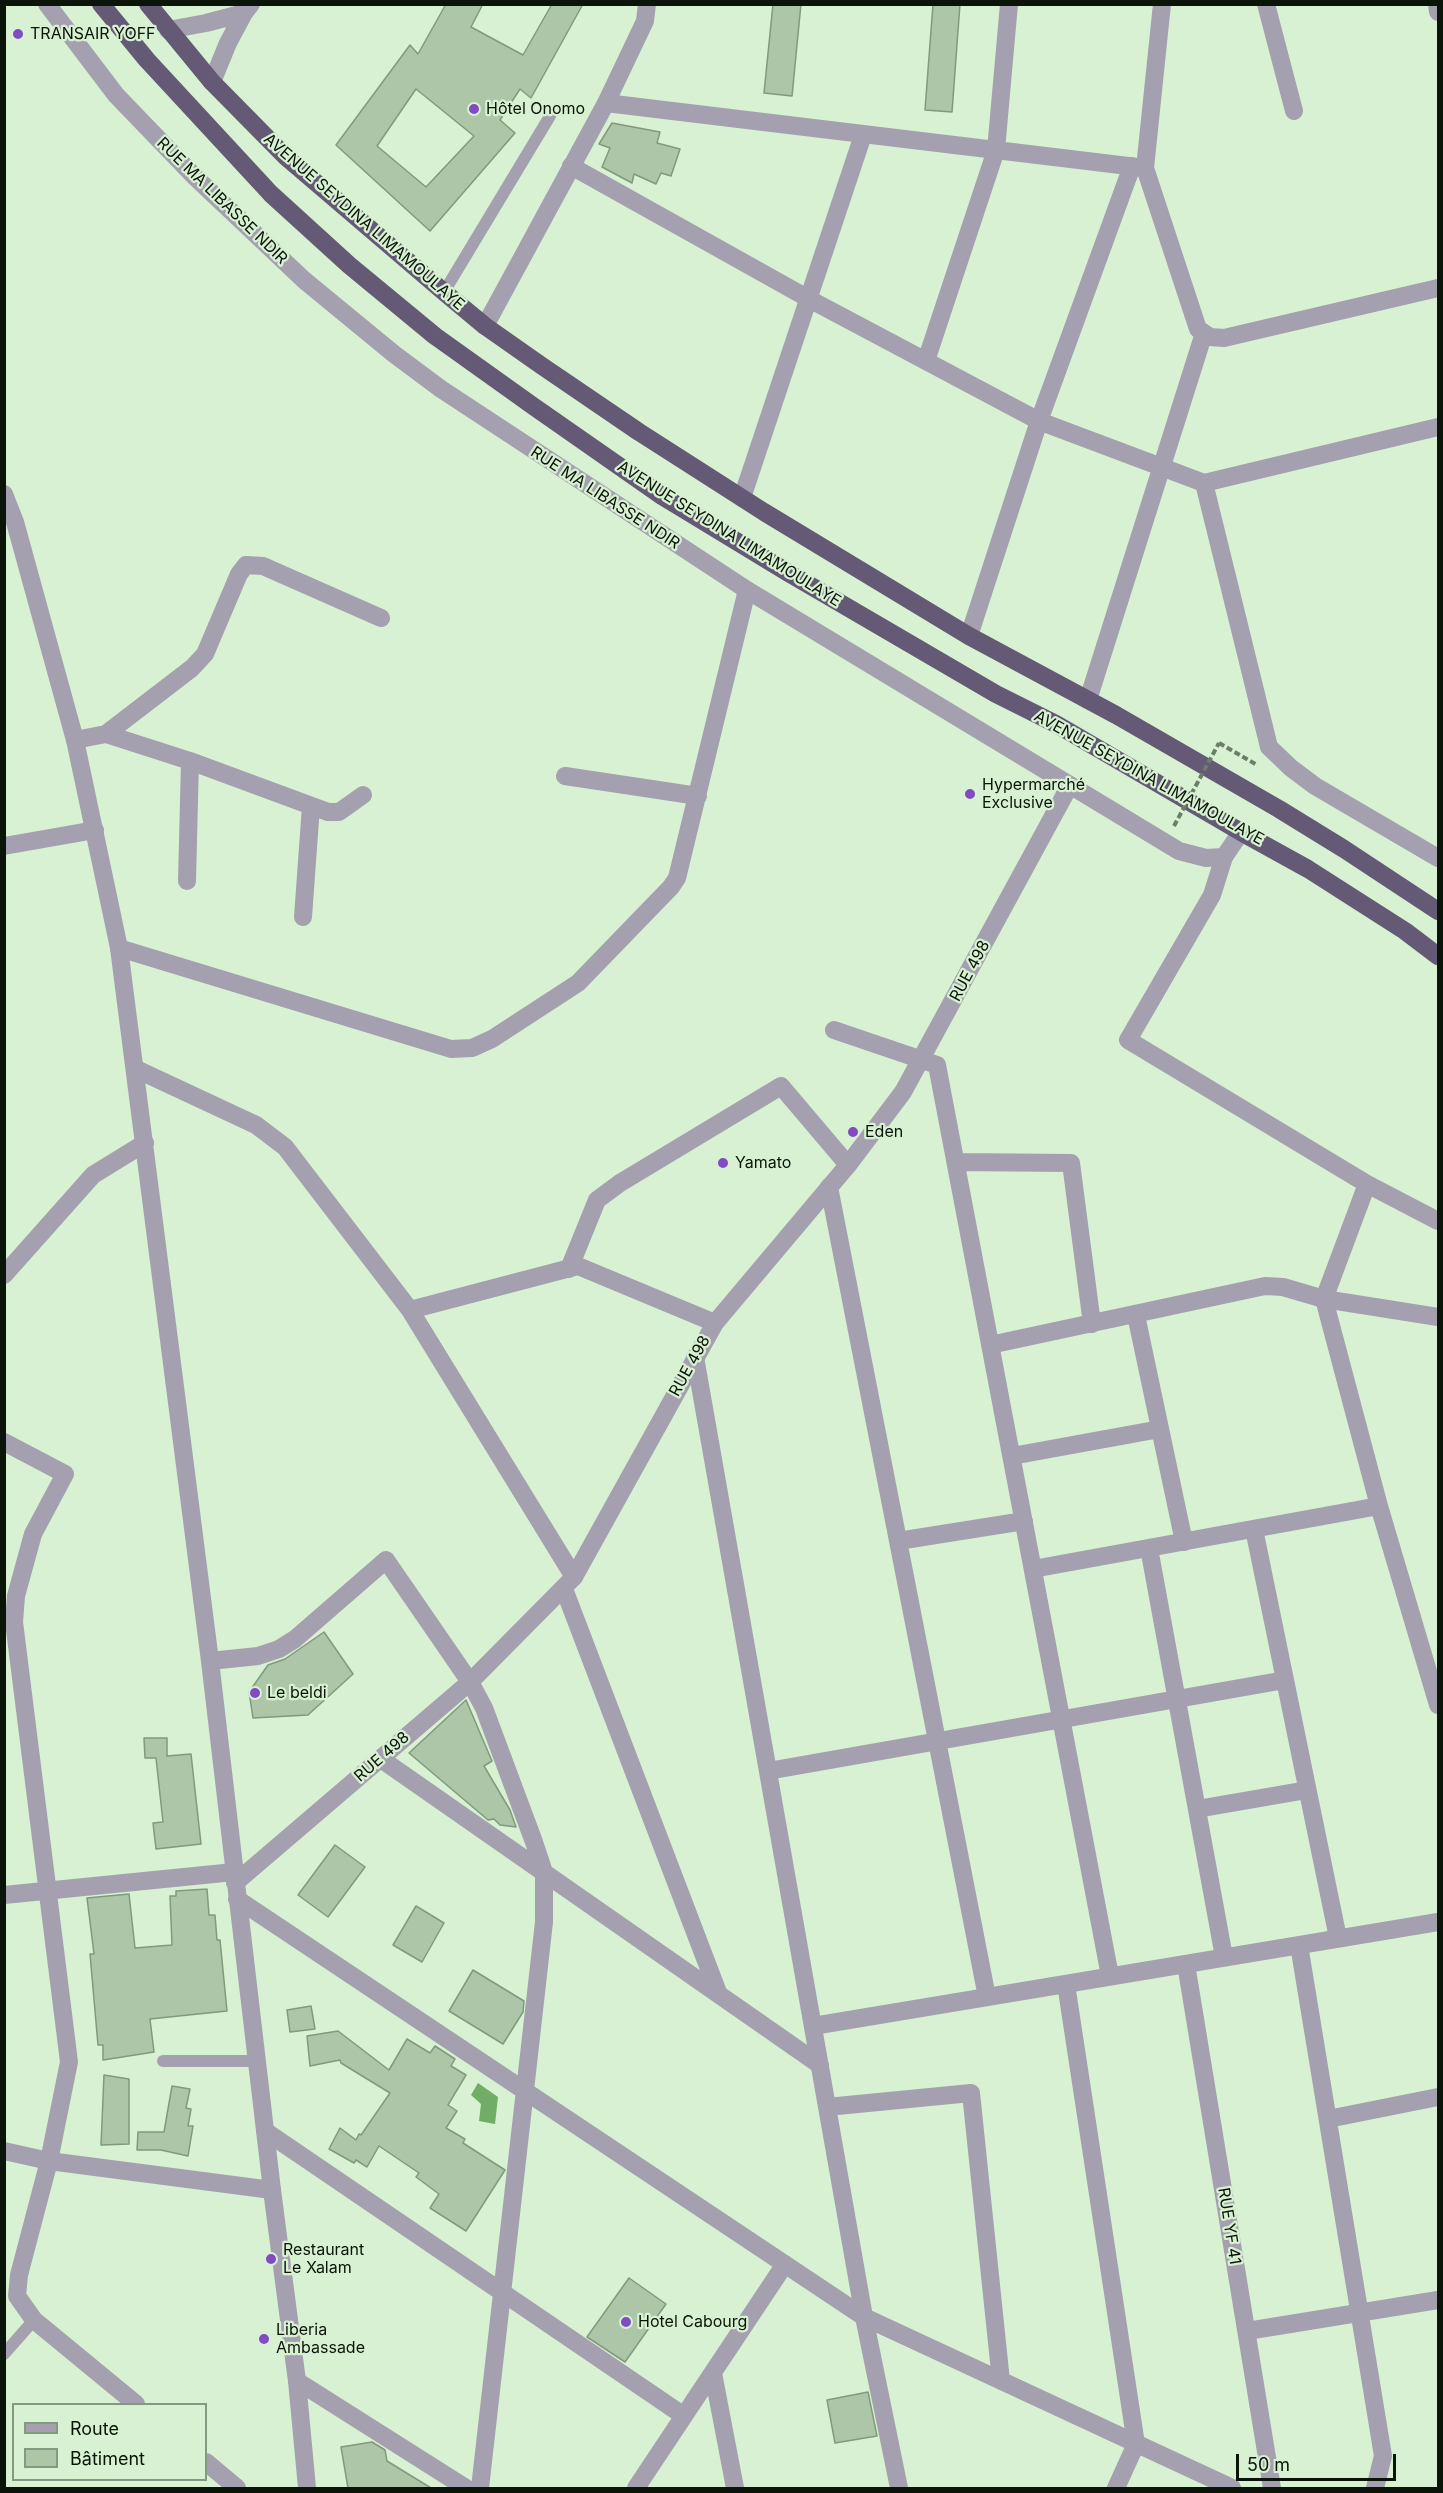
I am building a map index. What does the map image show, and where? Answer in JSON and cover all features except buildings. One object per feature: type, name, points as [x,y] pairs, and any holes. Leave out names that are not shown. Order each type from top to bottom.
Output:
[{"type":"highway","name":"AVENUE SEYDINA LIMAMOULAYE","points":[[101,4],[170,86],[271,194],[349,265],[444,342],[672,501],[996,694],[1056,724],[1308,869],[1405,931],[1438,956]]},
{"type":"highway","name":"AVENUE SEYDINA LIMAMOULAYE","points":[[148,4],[212,82],[286,157],[485,326],[639,432],[742,498],[969,636],[1088,700],[1298,820],[1438,911]]},
{"type":"street","name":"RUE MA LIBASSE NDIR","points":[[47,4],[116,95],[195,177],[304,280],[394,354],[441,389],[747,590],[1179,851],[1206,858],[1224,857]]},
{"type":"street","points":[[485,326],[606,103],[645,21],[647,4]]},
{"type":"street","points":[[926,361],[996,150],[1009,4]]},
{"type":"street","points":[[969,636],[1039,421],[1138,167],[1162,4]]},
{"type":"street","points":[[1266,4],[1294,111]]},
{"type":"street","points":[[1437,4],[1438,12]]},
{"type":"street","points":[[168,30],[247,9]]},
{"type":"street","points":[[212,82],[220,59],[247,9]]},
{"type":"street","points":[[606,103],[1138,167]]},
{"type":"street","points":[[742,498],[863,135]]},
{"type":"street","points":[[572,166],[809,299],[1039,421],[1161,469],[1204,483],[1438,427]]},
{"type":"street","points":[[1138,167],[1198,329],[1210,337],[1224,338],[1438,288]]},
{"type":"street","points":[[1088,700],[1204,333]]},
{"type":"street","points":[[1204,483],[1269,747],[1315,786],[1438,858]]},
{"type":"street","points":[[4,494],[15,522],[75,741],[119,948],[210,1661],[272,2190],[297,2381],[307,2488]]},
{"type":"street","points":[[75,741],[106,734],[192,668],[205,654],[239,574],[246,565],[263,566],[381,618]]},
{"type":"street","points":[[119,948],[451,1049],[472,1048],[492,1039],[578,983],[671,887],[681,868],[747,590]]},
{"type":"street","points":[[106,734],[190,761],[328,812],[339,812],[363,795]]},
{"type":"street","points":[[187,881],[190,761]]},
{"type":"street","points":[[565,776],[698,796]]},
{"type":"street","name":"RUE 498","points":[[236,1885],[470,1682],[569,1583],[715,1323],[848,1165],[903,1092],[1070,785]]},
{"type":"street","points":[[303,917],[311,806]]},
{"type":"street","points":[[4,846],[95,830]]},
{"type":"street","points":[[1241,832],[1224,857],[1212,894],[1128,1040],[1367,1184],[1438,1221]]},
{"type":"street","points":[[834,1030],[938,1065],[1110,1976]]},
{"type":"street","points":[[136,1069],[256,1125],[285,1147],[410,1310],[569,1583],[720,1995]]},
{"type":"street","points":[[569,1269],[597,1200],[620,1183],[781,1086],[848,1165]]},
{"type":"street","points":[[4,1275],[93,1175],[145,1143]]},
{"type":"street","points":[[956,1162],[1071,1163],[1092,1324]]},
{"type":"street","points":[[1367,1184],[1324,1299],[1379,1506],[1438,1705]]},
{"type":"street","points":[[829,1187],[987,1997]]},
{"type":"street","points":[[410,1310],[578,1266],[715,1323]]},
{"type":"street","points":[[990,1345],[1265,1286],[1283,1287],[1324,1299],[1438,1317]]},
{"type":"street","points":[[1136,1315],[1184,1542]]},
{"type":"street","points":[[695,1357],[864,2317],[900,2488]]},
{"type":"street","points":[[1012,1456],[1160,1429]]},
{"type":"street","points":[[4,1442],[65,1474],[33,1534],[16,1596],[14,1622],[69,2062],[49,2161],[19,2275],[17,2296],[34,2320],[135,2403]]},
{"type":"street","points":[[1033,1569],[1379,1506]]},
{"type":"street","points":[[898,1541],[1024,1521]]},
{"type":"street","points":[[1254,1529],[1338,1938]]},
{"type":"street","points":[[1149,1548],[1224,1957]]},
{"type":"street","points":[[210,1661],[258,1656],[279,1649],[295,1639],[386,1560],[470,1682],[484,1708],[544,1872],[544,1922],[480,2488]]},
{"type":"street","points":[[768,1772],[1285,1680]]},
{"type":"street","points":[[381,1759],[820,2065]]},
{"type":"street","points":[[1197,1809],[1307,1790]]},
{"type":"street","points":[[4,1895],[46,1891],[236,1885],[524,2090],[864,2317],[1232,2488]]},
{"type":"street","points":[[813,2026],[1438,1922]]},
{"type":"street","points":[[1299,1945],[1383,2456],[1375,2488]]},
{"type":"street","name":"RUE YF 41","points":[[1186,1964],[1272,2488]]},
{"type":"street","points":[[1066,1984],[1136,2444],[1116,2488]]},
{"type":"street","points":[[827,2107],[971,2093],[1001,2381]]},
{"type":"street","points":[[1328,2119],[1438,2097]]},
{"type":"street","points":[[265,2131],[684,2416]]},
{"type":"street","points":[[4,2151],[49,2161],[272,2190]]},
{"type":"street","points":[[636,2488],[785,2264]]},
{"type":"street","points":[[1247,2331],[1438,2300]]},
{"type":"street","points":[[713,2373],[735,2488]]},
{"type":"street","points":[[297,2381],[466,2488]]},
{"type":"street","points":[[207,2463],[237,2488]]},
{"type":"lane","points":[[444,292],[550,116]]},
{"type":"lane","points":[[163,2061],[257,2061]]},
{"type":"lane","points":[[4,2354],[34,2320]]},
{"type":"path","points":[[1174,826],[1219,743],[1267,771]]},
{"type":"shaded area","points":[[478,2083],[498,2097],[495,2124],[479,2121],[481,2104],[471,2095]]},
{"type":"place","name":"TRANSAIR YOFF","points":[[18,34]]},
{"type":"place","name":"Hôtel Onomo","points":[[474,109]]},
{"type":"place","name":"Hypermarché Exclusive","points":[[970,794]]},
{"type":"place","name":"Eden","points":[[853,1132]]},
{"type":"place","name":"Yamato","points":[[723,1163]]},
{"type":"place","name":"Le beldi","points":[[255,1693]]},
{"type":"place","name":"Restaurant Le Xalam","points":[[271,2259]]},
{"type":"place","name":"Hotel Cabourg","points":[[626,2322]]},
{"type":"place","name":"Liberia Ambassade","points":[[264,2339]]}]
